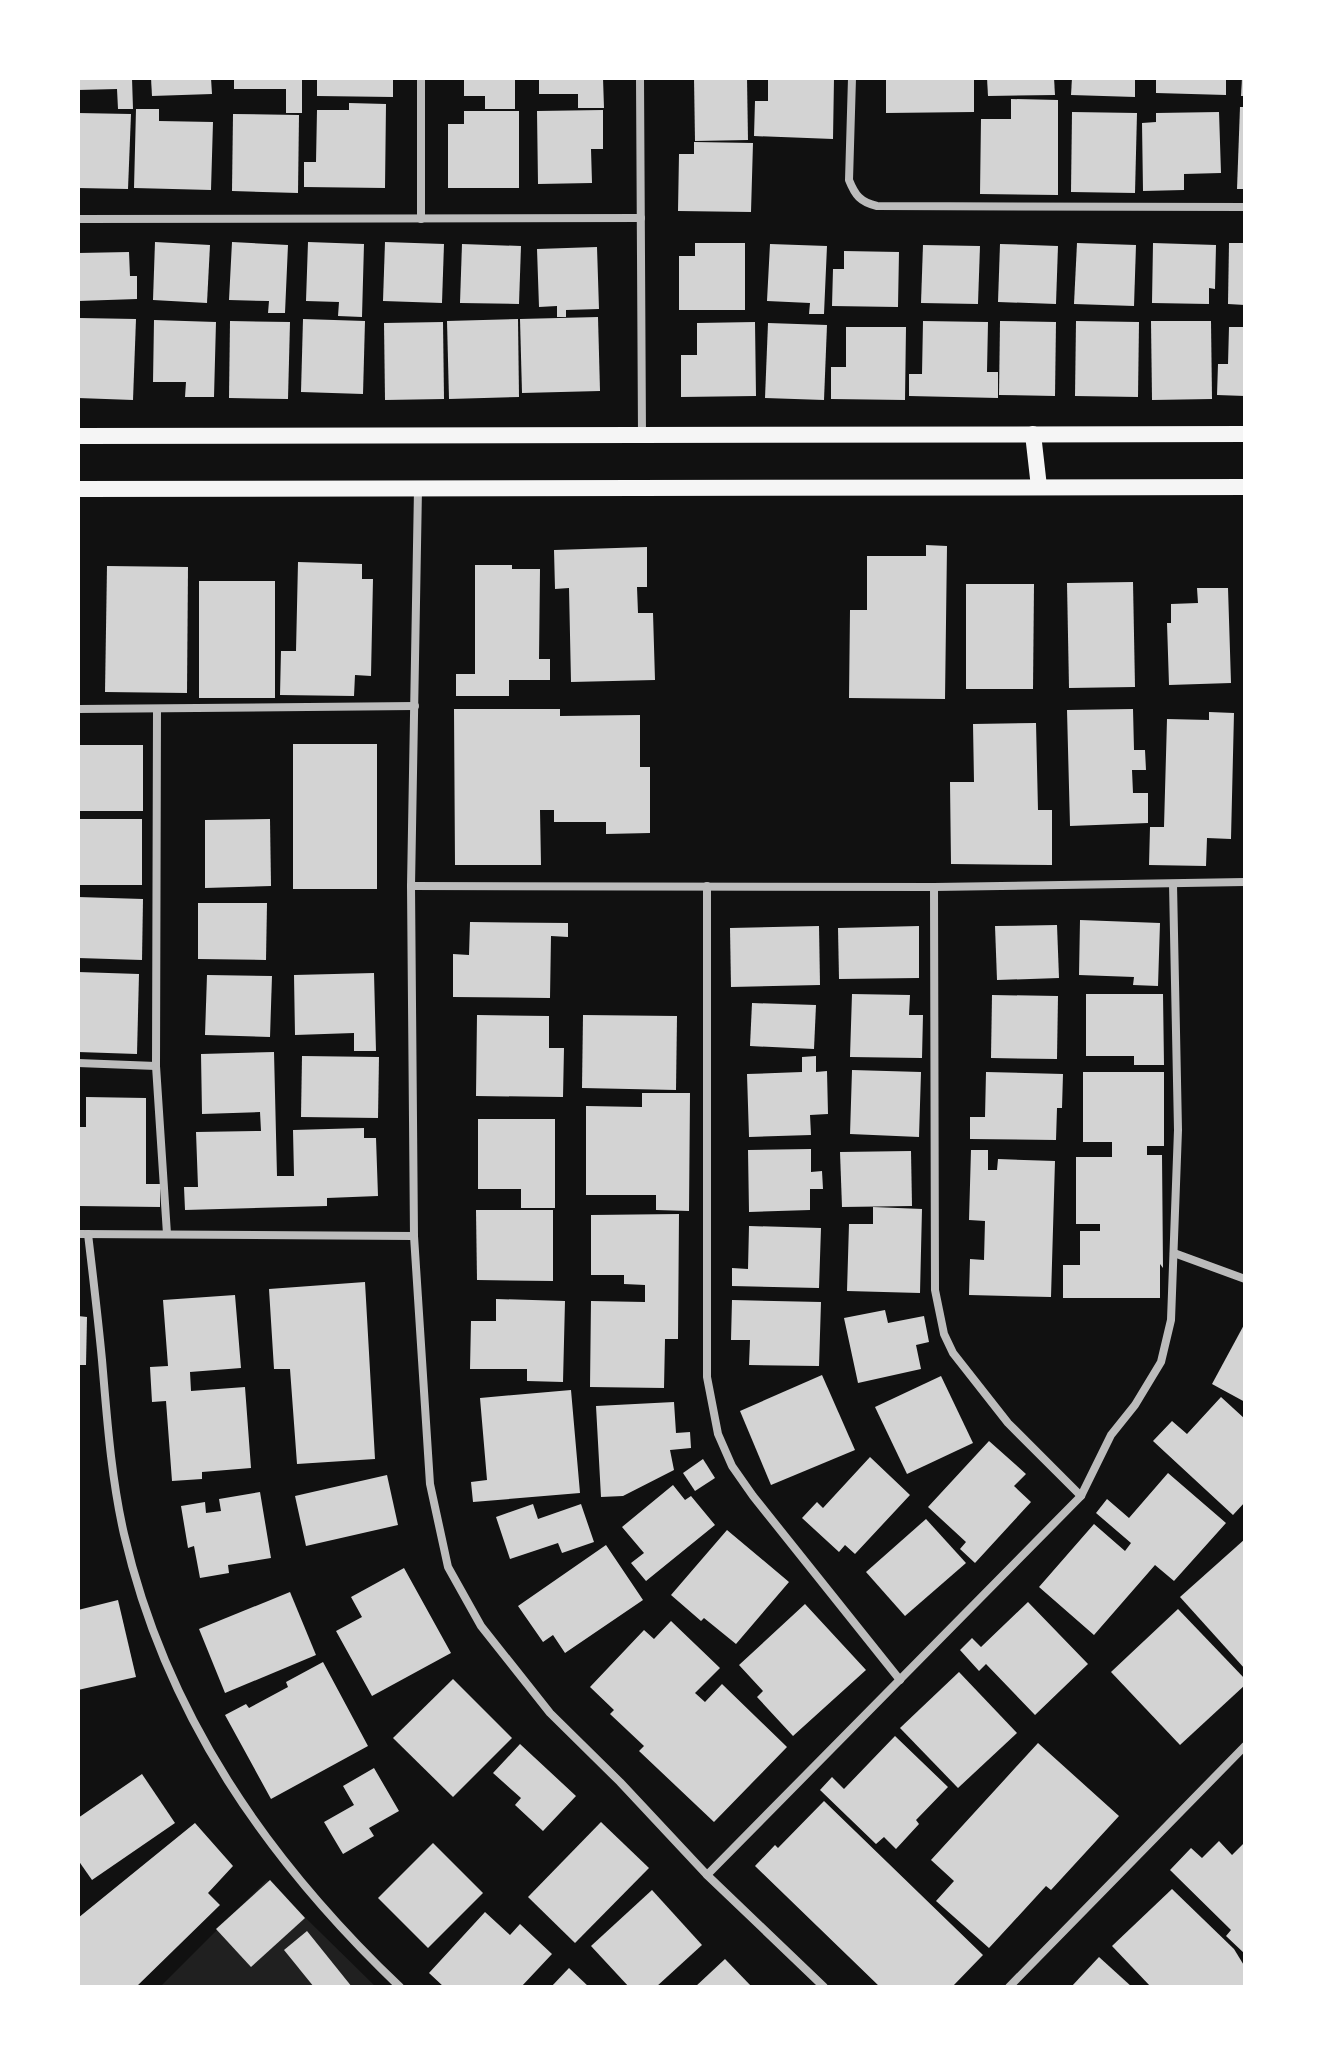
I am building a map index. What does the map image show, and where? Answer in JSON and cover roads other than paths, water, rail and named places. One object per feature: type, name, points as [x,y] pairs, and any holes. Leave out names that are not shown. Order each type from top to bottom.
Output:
[{"type":"main road","points":[[1033,434],[1039,487]]},
{"type":"main road","points":[[78,436],[1245,434]]},
{"type":"main road","points":[[78,489],[1245,487]]},
{"type":"street","points":[[421,78],[421,219]]},
{"type":"street","points":[[640,78],[642,435]]},
{"type":"street","points":[[852,78],[849,180],[855,195],[865,203],[877,206],[1245,207]]},
{"type":"street","points":[[78,219],[641,218]]},
{"type":"street","points":[[418,489],[411,886],[414,1236],[430,1484],[448,1567],[481,1626],[550,1713],[707,1875],[824,1987]]},
{"type":"street","points":[[78,709],[415,706]]},
{"type":"street","points":[[157,709],[156,1066],[167,1234]]},
{"type":"street","points":[[411,886],[934,887],[1245,882]]},
{"type":"street","points":[[707,1875],[1081,1496],[1111,1435],[1135,1405],[1161,1362],[1171,1320],[1178,1130],[1173,884]]},
{"type":"street","points":[[707,886],[707,1377],[718,1434],[732,1466],[753,1496],[900,1680]]},
{"type":"street","points":[[934,887],[935,1290],[944,1334],[953,1353],[1008,1423],[1081,1496]]},
{"type":"street","points":[[78,1063],[156,1066]]},
{"type":"street","points":[[78,1234],[414,1236]]},
{"type":"street","points":[[88,1234],[108,1439],[124,1533],[149,1624],[172,1678],[231,1789],[345,1934],[400,1987]]},
{"type":"street","points":[[1174,1253],[1245,1279]]},
{"type":"street","points":[[1009,1987],[1245,1746]]}]
